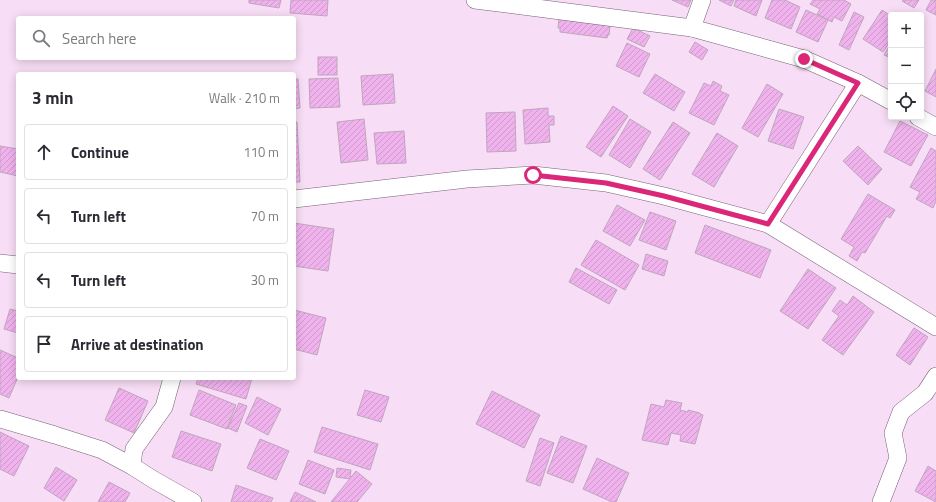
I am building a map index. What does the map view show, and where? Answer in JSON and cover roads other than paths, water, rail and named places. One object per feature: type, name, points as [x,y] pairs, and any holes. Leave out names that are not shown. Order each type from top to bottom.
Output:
[{"type":"street","points":[[475,0],[692,28],[804,59],[858,83],[888,100]]},
{"type":"street","points":[[692,28],[702,0]]},
{"type":"street","points":[[768,224],[858,83]]},
{"type":"street","points":[[923,120],[936,127]]},
{"type":"street","points":[[296,199],[467,178],[533,175],[606,183],[664,196],[768,224],[936,328]]},
{"type":"street","points":[[0,263],[16,266]]},
{"type":"street","points":[[881,502],[898,458],[892,433],[901,412],[925,393],[936,376]]},
{"type":"street","points":[[132,466],[134,449],[164,407],[171,380]]},
{"type":"street","points":[[0,419],[102,450],[193,502]]}]
